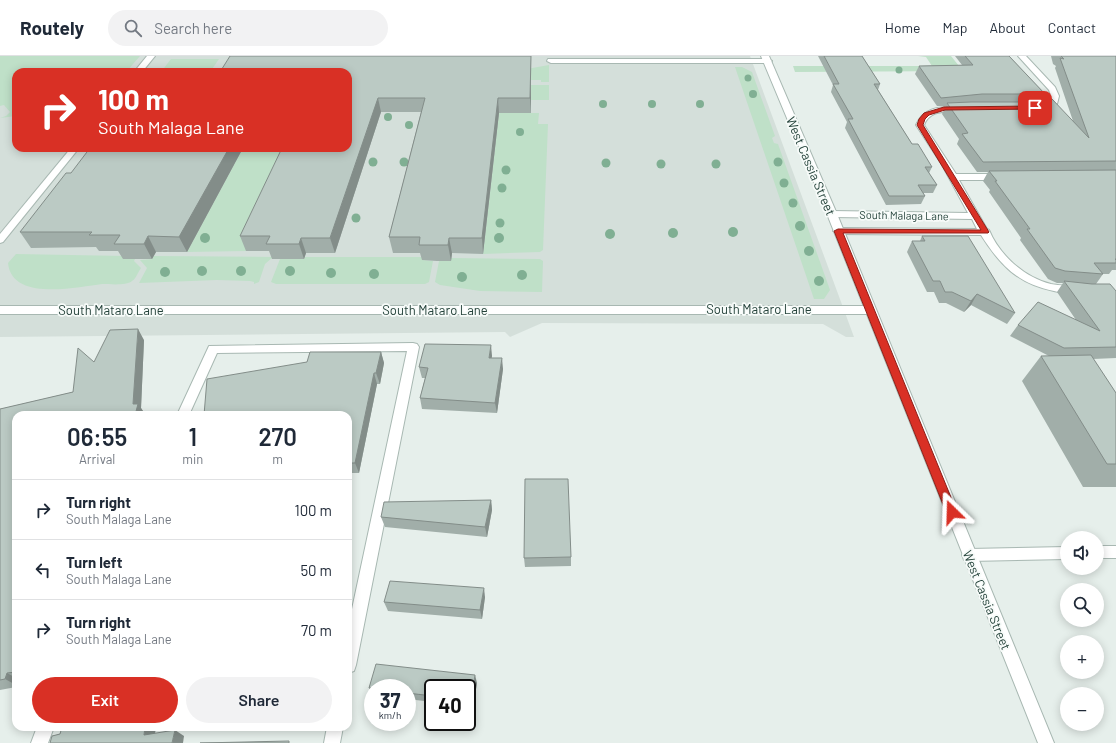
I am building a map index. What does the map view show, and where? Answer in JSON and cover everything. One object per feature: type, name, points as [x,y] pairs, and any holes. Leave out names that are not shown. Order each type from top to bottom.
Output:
[{"type":"street","points":[[141,68],[151,56]]},
{"type":"street","points":[[1022,56],[1052,89],[1055,96],[1054,102],[1046,106],[1028,108]]},
{"type":"street","points":[[551,61],[767,59]]},
{"type":"street","name":"West Cassia Street","points":[[767,59],[832,214],[1046,743]]},
{"type":"street","points":[[967,108],[934,111],[926,114],[920,125],[954,177],[976,216],[1004,260],[1018,273],[1035,282],[1070,290],[1086,290]]},
{"type":"street","points":[[0,240],[72,152]]},
{"type":"street","points":[[954,177],[1008,177]]},
{"type":"street","name":"South Malaga Lane","points":[[832,214],[976,216]]},
{"type":"street","name":"South Malaga Lane","points":[[838,231],[986,232]]},
{"type":"street","name":"South Mataro Lane","points":[[0,310],[870,310]]},
{"type":"street","points":[[185,411],[213,349],[413,348],[352,645]]},
{"type":"street","points":[[1104,552],[1116,552]]},
{"type":"street","points":[[969,555],[1060,553]]},
{"type":"street","points":[[39,743],[44,731]]},
{"type":"street","points":[[332,743],[334,731]]},
{"type":"shaded area","points":[[0,56],[750,56],[854,337],[846,337],[823,324],[542,323],[510,337],[505,332],[0,337]]},
{"type":"green space","points":[[0,56],[140,56],[130,68],[12,68],[12,116],[0,118],[6,116],[10,112],[4,105],[0,106]]},
{"type":"green space","points":[[918,56],[951,56],[963,71],[795,72],[793,66],[932,66],[926,57]]},
{"type":"green space","points":[[171,59],[219,59],[213,68],[164,68]]},
{"type":"green space","points":[[549,65],[549,82],[531,80],[531,74],[521,70]]},
{"type":"green space","points":[[735,67],[742,67],[752,72],[775,136],[772,138],[774,143],[778,144],[830,290],[824,299],[814,299]]},
{"type":"green space","points":[[531,85],[549,85],[549,100],[530,100]]},
{"type":"green space","points":[[499,113],[539,113],[538,124],[548,124],[543,250],[540,252],[483,254]]},
{"type":"green space","points":[[241,152],[291,152],[246,251],[187,252]]},
{"type":"green space","points":[[16,254],[125,256],[135,259],[134,261],[141,268],[136,277],[126,284],[102,284],[62,289],[33,288],[21,283],[12,275],[8,263]]},
{"type":"green space","points":[[154,256],[273,257],[265,264],[259,282],[254,284],[254,282],[250,281],[217,280],[139,283],[147,268],[140,260],[152,259]]},
{"type":"green space","points":[[305,257],[422,257],[422,260],[433,261],[429,282],[425,284],[276,284],[271,282],[280,259],[304,259]]},
{"type":"green space","points":[[451,258],[540,259],[543,261],[542,292],[480,291],[440,285],[435,282],[439,261]]},
{"type":"building","points":[[230,56],[531,56],[530,98],[498,98],[482,238],[449,238],[448,245],[419,245],[420,237],[389,237],[425,98],[378,98],[330,238],[301,238],[299,244],[266,244],[270,236],[240,236],[280,152],[352,152],[352,68],[222,68]]},
{"type":"building","points":[[824,56],[862,56],[880,84],[874,84],[912,144],[918,144],[932,167],[925,167],[937,185],[918,185],[925,196],[889,196],[848,119],[853,119],[833,84],[839,84]]},
{"type":"building","points":[[965,56],[1009,56],[1045,94],[982,94],[941,98],[919,66],[973,65]]},
{"type":"building","points":[[1061,56],[1116,56],[1116,161],[983,162],[962,134],[968,133],[947,103],[1028,102],[1052,99],[1089,138],[1060,58],[1064,59]]},
{"type":"building","points":[[87,152],[227,152],[179,237],[148,236],[144,244],[114,244],[120,235],[89,235],[92,232],[20,232],[66,173],[71,173]]},
{"type":"building","points":[[1116,170],[1116,263],[1094,263],[1103,274],[1065,271],[1055,268],[1027,229],[1030,229],[989,171]]},
{"type":"building","points":[[922,236],[968,236],[1015,313],[977,294],[971,301],[952,292],[945,292],[940,281],[933,281],[912,241],[925,241]]},
{"type":"building","points":[[1064,281],[1110,284],[1116,291],[1116,347],[1064,348],[1018,325],[1038,302],[1100,331]]},
{"type":"building","points":[[138,329],[133,404],[138,404],[136,411],[12,411],[12,672],[7,673],[5,679],[0,680],[0,409],[73,392],[78,348],[94,362],[110,330]]},
{"type":"building","points":[[425,344],[491,345],[489,358],[502,358],[495,403],[420,398],[428,368],[419,367]]},
{"type":"building","points":[[310,352],[381,352],[376,373],[374,373],[355,463],[352,463],[352,411],[204,411],[207,379],[307,362]]},
{"type":"building","points":[[1091,355],[1116,393],[1116,464],[1107,464],[1041,356]]},
{"type":"building","points":[[525,479],[568,479],[571,557],[524,558]]},
{"type":"building","points":[[491,500],[485,527],[381,517],[384,502]]},
{"type":"building","points":[[390,581],[484,588],[480,610],[384,602]]},
{"type":"building","points":[[376,664],[475,675],[474,679],[424,679],[424,695],[416,694],[416,679],[372,679]]},
{"type":"building","points":[[61,731],[144,731],[144,735],[175,731],[172,743],[50,743],[52,736],[60,734]]},
{"type":"building","points":[[289,741],[289,743],[200,743]]},
{"type":"route","points":[[952,512],[838,231],[986,232],[954,177],[920,125],[922,119],[926,114],[944,109],[1035,108]]}]
